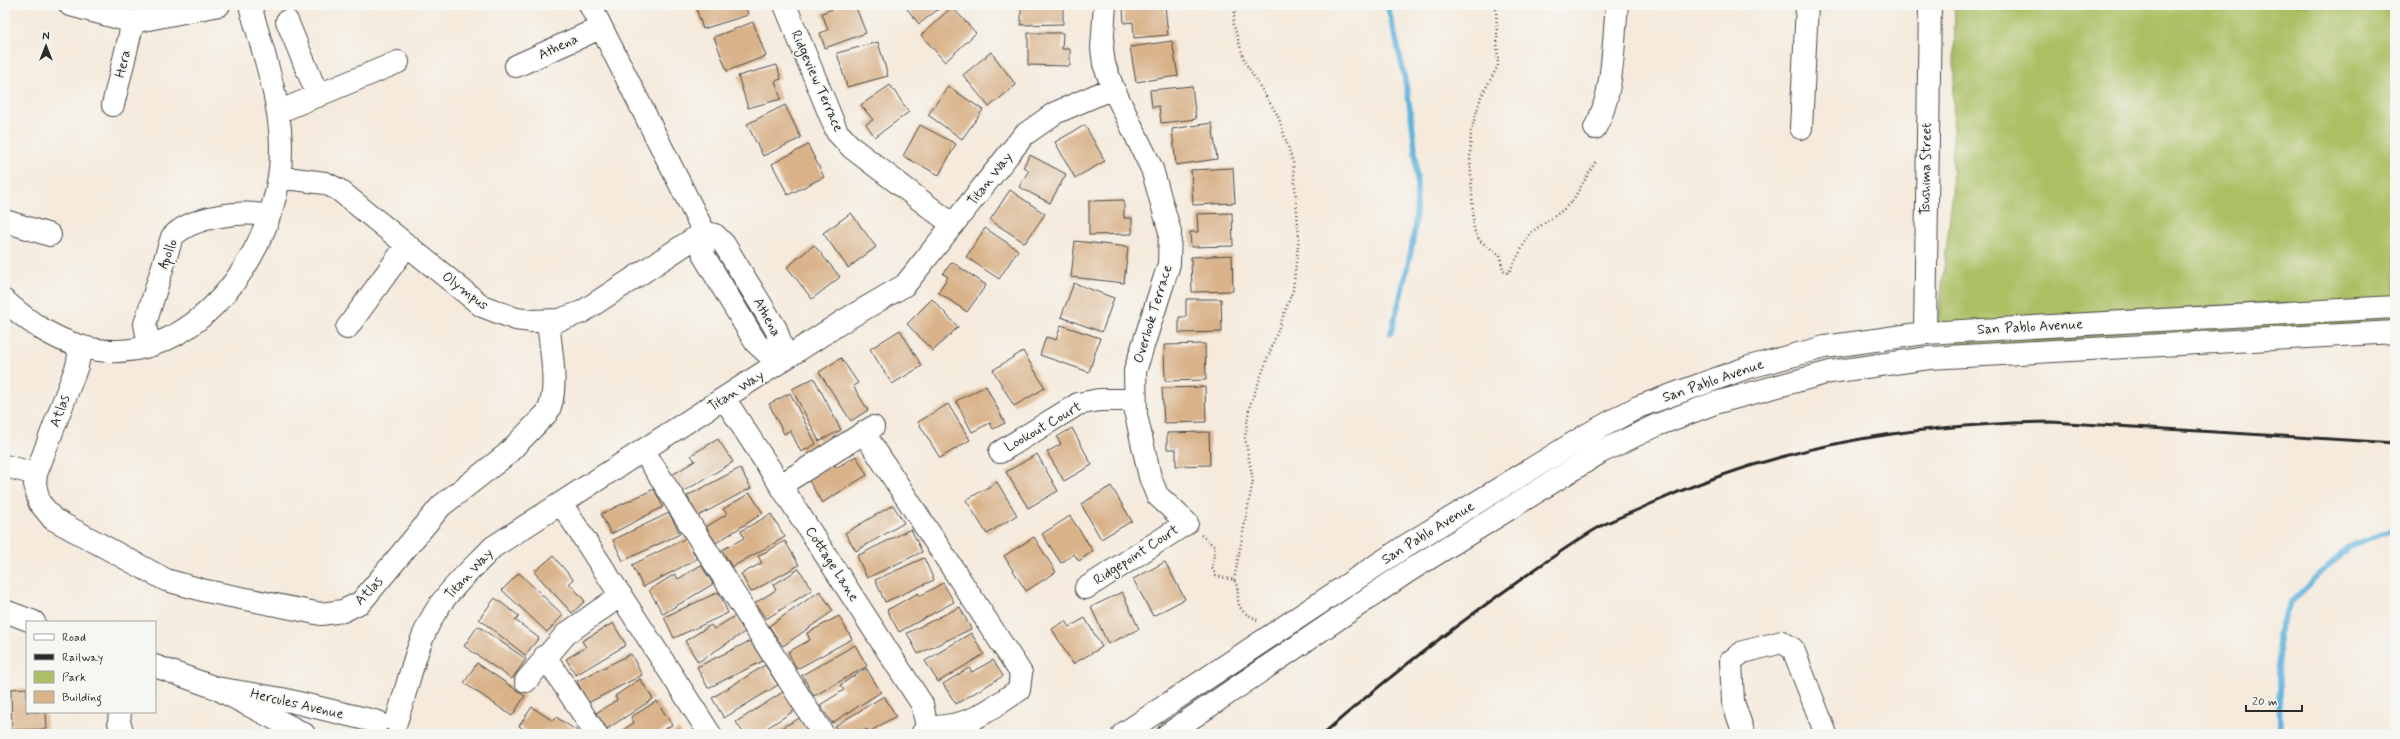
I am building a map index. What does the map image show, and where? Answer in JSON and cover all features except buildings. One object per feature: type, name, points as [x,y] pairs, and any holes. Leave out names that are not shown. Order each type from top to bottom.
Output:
[{"type":"street","points":[[70,5],[132,22],[219,5]]},
{"type":"street","points":[[5,301],[37,327],[81,346],[113,350],[149,346],[177,333],[218,302],[248,261],[269,216],[279,177],[281,143],[278,112],[250,5]]},
{"type":"street","points":[[590,5],[600,28],[704,232]]},
{"type":"street","name":"Ridgeview Terrace","points":[[785,5],[837,132],[852,148],[953,225]]},
{"type":"street","name":"Overlook Terrace","points":[[1105,5],[1102,48],[1104,64],[1113,88],[1152,169],[1170,232],[1169,264],[1135,371],[1135,400],[1150,476],[1157,495],[1187,523]]},
{"type":"street","points":[[1595,128],[1603,111],[1608,91],[1616,5]]},
{"type":"street","points":[[1801,128],[1807,5]]},
{"type":"street","name":"Tsushima Street","points":[[1925,333],[1930,5]]},
{"type":"street","points":[[287,21],[318,96]]},
{"type":"street","name":"Hera","points":[[113,105],[132,22]]},
{"type":"street","name":"Athena","points":[[516,66],[600,28]]},
{"type":"street","points":[[278,112],[398,62]]},
{"type":"street","name":"Titan Way","points":[[386,728],[421,642],[440,605],[493,547],[845,320],[905,285],[1024,135],[1055,113],[1113,88]]},
{"type":"street","name":"Olympus","points":[[279,177],[325,183],[339,190],[482,306],[516,319],[548,321],[571,316],[592,306],[704,232]]},
{"type":"street","name":"Apollo","points":[[149,346],[145,324],[172,237],[186,226],[199,221],[244,214],[269,216]]},
{"type":"street","points":[[5,221],[50,235]]},
{"type":"street","name":"Athena","points":[[704,232],[720,239],[732,257],[776,329],[781,344],[783,360]]},
{"type":"street","points":[[347,328],[407,245]]},
{"type":"street","name":"San Pablo Avenue","points":[[1123,734],[1407,545],[1590,433],[1638,407],[1749,367],[1825,347],[1925,333],[2395,307]]},
{"type":"street","name":"Atlas","points":[[81,346],[77,366],[36,474],[35,484],[39,502],[53,519],[166,580],[200,590],[327,614],[353,608],[364,598],[441,506],[506,455],[547,413],[551,407],[554,393],[548,321]]},
{"type":"street","name":"San Pablo Avenue","points":[[1168,734],[1407,572],[1601,452],[1657,426],[1715,403],[1830,372],[1929,358],[2395,332]]},
{"type":"street","name":"Cottage Lane","points":[[724,398],[922,704],[925,730]]},
{"type":"street","name":"Lookout Court","points":[[1000,452],[1078,404],[1099,400],[1135,400]]},
{"type":"street","points":[[781,485],[869,430],[1021,673],[1019,690],[977,718],[948,728],[925,730]]},
{"type":"street","points":[[643,450],[823,734]]},
{"type":"street","points":[[5,466],[36,474]]},
{"type":"street","points":[[561,503],[710,734]]},
{"type":"street","name":"Ridgepoint Court","points":[[1086,588],[1187,523]]},
{"type":"street","points":[[526,681],[545,656],[577,625],[621,595]]},
{"type":"street","points":[[5,611],[31,621]]},
{"type":"street","points":[[1744,734],[1733,702],[1731,662],[1743,652],[1782,642],[1793,649],[1826,734]]},
{"type":"street","points":[[545,656],[596,734]]},
{"type":"street","name":"Hercules Avenue","points":[[156,666],[216,688],[304,734]]},
{"type":"street","name":"Hercules Avenue","points":[[216,688],[282,700],[386,728]]},
{"type":"street","points":[[120,713],[119,722],[123,734]]},
{"type":"path","points":[[1236,5],[1233,23],[1245,62],[1278,116],[1294,162],[1299,237],[1292,290],[1249,408],[1245,438],[1253,480],[1234,580],[1239,588],[1238,604],[1243,612],[1256,619],[1269,637]]},
{"type":"path","points":[[1496,5],[1498,66],[1481,97],[1471,131],[1470,158],[1474,230],[1480,241],[1500,255],[1503,270],[1508,273],[1511,269],[1530,233],[1563,210],[1573,200],[1596,160]]},
{"type":"path","points":[[1187,523],[1215,547],[1212,568],[1216,576],[1234,580]]},
{"type":"green space","points":[[1955,5],[2395,5],[2395,322],[1970,356],[1937,329],[1952,199]]},
{"type":"waterway","points":[[1387,5],[1407,92],[1416,155],[1417,187],[1416,217],[1412,245],[1391,333]]},
{"type":"waterway","points":[[2280,734],[2278,635],[2291,602],[2348,547],[2389,531],[2395,526]]},
{"type":"railway","points":[[1323,734],[1367,696],[1482,607],[1529,573],[1589,533],[1612,521],[1695,485],[1744,468],[1794,454],[1844,442],[1894,434],[1998,424],[2051,422],[2395,443]]}]
